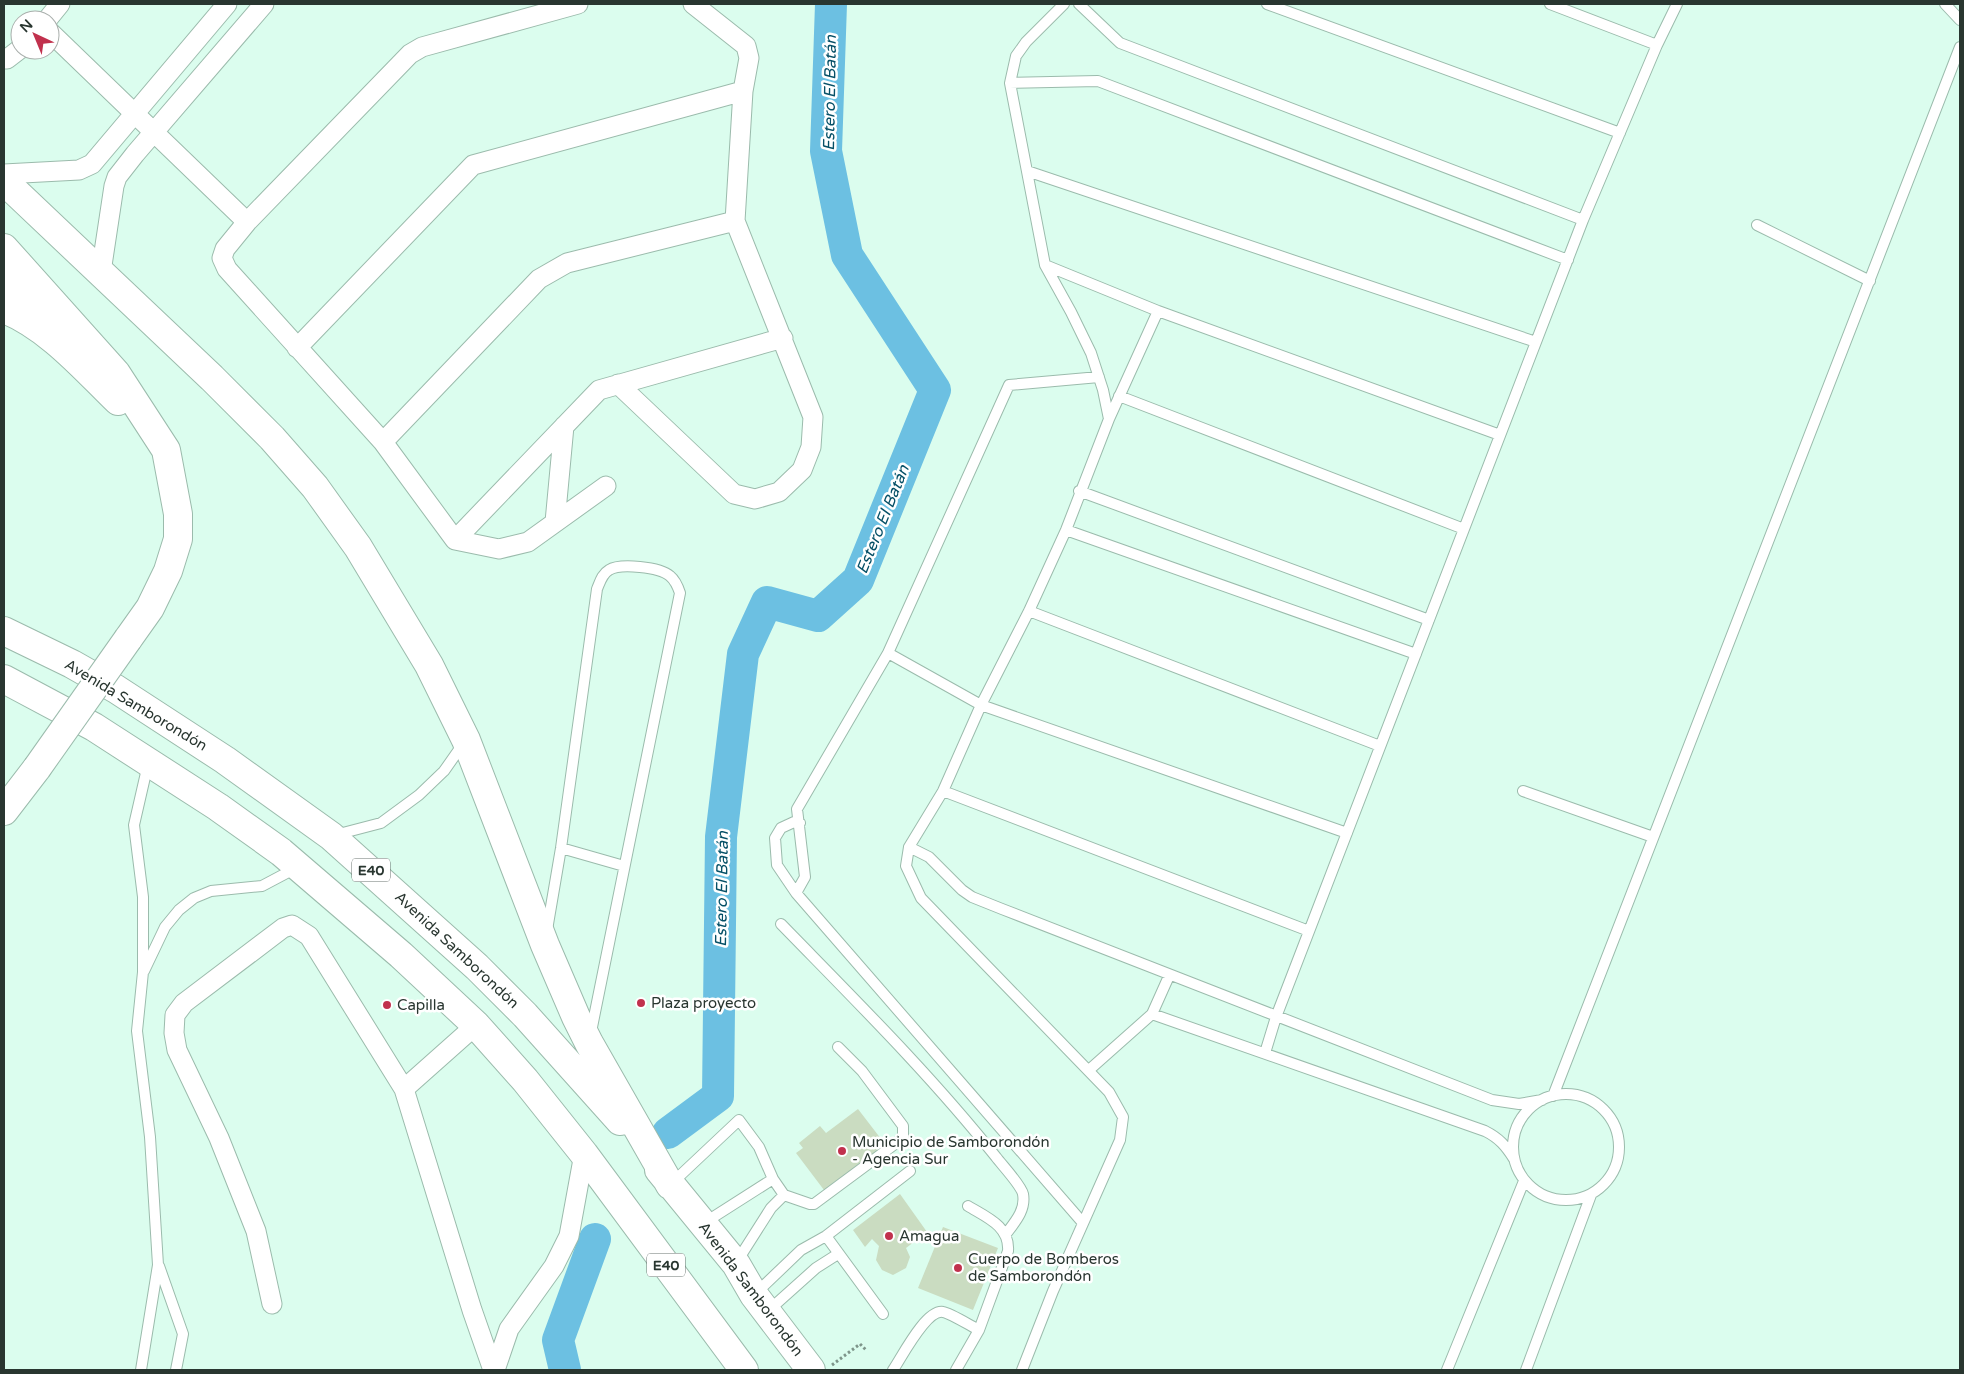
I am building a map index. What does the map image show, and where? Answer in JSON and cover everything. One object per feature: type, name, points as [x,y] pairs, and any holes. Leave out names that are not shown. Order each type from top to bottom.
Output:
[{"type":"highway","points":[[4,181],[212,378],[272,438],[315,487],[358,546],[429,665],[466,740],[544,945],[589,1043],[670,1185]]},
{"type":"highway","points":[[4,248],[116,372],[166,450],[178,514],[178,538],[168,571],[153,600],[124,636],[31,763],[4,811]]},
{"type":"highway","points":[[4,275],[118,401],[136,426],[159,479],[164,508],[164,534],[151,583],[124,636]]},
{"type":"highway","points":[[4,310],[13,313],[32,325],[65,349],[118,401]]},
{"type":"highway","name":"Avenida Samborondón","points":[[5,631],[116,688],[225,760],[331,836],[477,967],[525,1015],[613,1113],[736,1264],[761,1303],[811,1370]]},
{"type":"highway","name":"E40","points":[[4,679],[94,727],[218,807],[299,866],[476,1025],[525,1080],[584,1154],[744,1370]]},
{"type":"highway","points":[[4,786],[31,763]]},
{"type":"street","points":[[4,174],[79,170],[92,164],[227,4]]},
{"type":"street","points":[[101,272],[117,177],[264,4]]},
{"type":"street","points":[[578,4],[422,48],[410,54],[247,222],[225,249],[222,258],[227,269],[383,442],[455,540],[499,549],[528,542],[606,486]]},
{"type":"street","points":[[618,384],[734,494],[755,499],[779,492],[802,470],[811,447],[813,418],[783,338],[735,221],[743,90],[749,58],[746,46],[693,4]]},
{"type":"street","points":[[60,42],[247,222]]},
{"type":"street","points":[[297,348],[473,165],[743,90]]},
{"type":"street","points":[[383,442],[539,279],[567,264],[735,221]]},
{"type":"street","points":[[455,540],[599,390],[783,338]]},
{"type":"street","points":[[555,522],[564,426]]},
{"type":"street","points":[[272,1304],[256,1232],[219,1138],[177,1050],[174,1034],[175,1015],[184,1003],[283,928],[292,925],[310,936],[404,1089],[472,1310],[494,1370]]},
{"type":"street","points":[[404,1089],[476,1025]]},
{"type":"street","points":[[494,1370],[509,1329],[554,1266],[569,1236],[584,1154]]},
{"type":"lane","points":[[1064,4],[1026,42],[1016,56],[1010,83],[1045,265],[1091,353],[1099,376],[1109,419]]},
{"type":"lane","points":[[1079,4],[1120,43],[1583,220]]},
{"type":"lane","points":[[1267,4],[1620,133]]},
{"type":"lane","points":[[1550,4],[1657,45]]},
{"type":"lane","points":[[1265,1053],[1276,1017],[1346,833],[1583,220],[1657,45],[1677,4]]},
{"type":"lane","points":[[1945,4],[1960,20]]},
{"type":"lane","points":[[1553,1096],[1960,47]]},
{"type":"lane","points":[[1010,83],[1098,81],[1568,260]]},
{"type":"lane","points":[[1026,171],[1536,342]]},
{"type":"lane","points":[[1757,225],[1870,280]]},
{"type":"lane","points":[[1045,265],[1158,311],[1500,435]]},
{"type":"lane","points":[[1022,1370],[1053,1291],[1120,1140],[1123,1117],[1110,1092],[921,898],[906,866],[909,847],[943,792],[981,705],[1029,610],[1066,530],[1079,491],[1109,419],[1158,311]]},
{"type":"lane","points":[[796,893],[805,877],[798,809],[888,653],[1009,385],[1099,376]]},
{"type":"lane","points":[[1119,396],[1464,529]]},
{"type":"lane","points":[[1079,491],[1428,620]]},
{"type":"lane","points":[[1066,530],[1416,654]]},
{"type":"lane","points":[[544,945],[561,848],[597,589],[601,577],[608,570],[617,566],[659,570],[671,576],[680,593],[589,1043]]},
{"type":"lane","points":[[1029,610],[1380,746]]},
{"type":"lane","points":[[888,653],[981,705],[1346,833]]},
{"type":"lane","points":[[331,836],[381,823],[419,795],[444,771],[466,740]]},
{"type":"lane","points":[[140,1370],[158,1265],[150,1137],[137,1031],[143,972],[143,897],[134,826],[148,763]]},
{"type":"lane","points":[[1523,791],[1654,837]]},
{"type":"lane","points":[[943,792],[1309,931]]},
{"type":"lane","points":[[800,823],[794,822],[781,828],[775,838],[777,865],[796,893],[1083,1223]]},
{"type":"lane","points":[[909,847],[930,857],[962,890],[972,897],[1168,976],[1492,1100],[1519,1104],[1553,1096],[1576,1095],[1590,1099],[1601,1106],[1611,1117],[1620,1143],[1619,1157],[1614,1171],[1607,1182],[1590,1195],[1570,1201],[1556,1200],[1543,1196],[1531,1188],[1524,1181],[1506,1146],[1498,1138],[1485,1131],[1152,1014]]},
{"type":"lane","points":[[561,848],[624,866]]},
{"type":"lane","points":[[143,972],[166,927],[179,910],[194,898],[212,891],[262,886],[299,866]]},
{"type":"lane","points":[[781,924],[915,1062],[982,1140],[1023,1192],[1024,1205],[1006,1234]]},
{"type":"lane","points":[[1089,1070],[1152,1014],[1168,976]]},
{"type":"lane","points":[[670,1185],[739,1120],[760,1147],[773,1179],[784,1195],[810,1204],[814,1204],[903,1138],[903,1126],[862,1071],[838,1047]]},
{"type":"lane","points":[[1514,1159],[1513,1138],[1518,1124],[1526,1112],[1542,1100]]},
{"type":"lane","points":[[761,1303],[801,1250],[826,1236],[910,1171]]},
{"type":"lane","points":[[703,1224],[773,1179]]},
{"type":"lane","points":[[1447,1370],[1524,1181]]},
{"type":"lane","points":[[736,1264],[771,1208],[784,1195]]},
{"type":"lane","points":[[1526,1370],[1590,1195]]},
{"type":"lane","points":[[956,1370],[979,1330],[1008,1250],[1009,1242],[1006,1234],[998,1224],[968,1206]]},
{"type":"lane","points":[[826,1236],[884,1314]]},
{"type":"lane","points":[[761,1303],[838,1254]]},
{"type":"lane","points":[[158,1265],[183,1334],[176,1370]]},
{"type":"lane","points":[[893,1370],[924,1323],[934,1314],[943,1312],[979,1330]]},
{"type":"path","points":[[825,1370],[860,1344],[866,1350]]},
{"type":"building","name":"Municipio de Samborondón - Agencia Sur","points":[[858,1109],[888,1148],[841,1184],[837,1180],[824,1190],[796,1153],[803,1148],[799,1143],[820,1126],[826,1133]]},
{"type":"building","name":"Amagua","points":[[900,1194],[927,1232],[906,1248],[910,1257],[906,1268],[893,1275],[882,1270],[876,1260],[879,1246],[872,1239],[865,1247],[853,1230]]},
{"type":"building","name":"Cuerpo de Bomberos de Samborondón","points":[[943,1227],[998,1248],[973,1310],[918,1288]]},
{"type":"waterway","name":"Estero El Batán","points":[[668,1133],[718,1096],[721,837],[743,654],[767,602],[818,616],[858,580],[935,390],[847,255],[826,151],[831,4]]},
{"type":"waterway","name":"Estero El Batán","points":[[565,1370],[558,1340],[595,1239]]},
{"type":"place","name":"Plaza proyecto","points":[[641,1003]]},
{"type":"place","name":"Capilla","points":[[387,1005]]},
{"type":"place","name":"Municipio de Samborondón - Agencia Sur","points":[[842,1151]]},
{"type":"place","name":"Amagua","points":[[889,1236]]},
{"type":"place","name":"Cuerpo de Bomberos de Samborondón","points":[[958,1268]]}]
